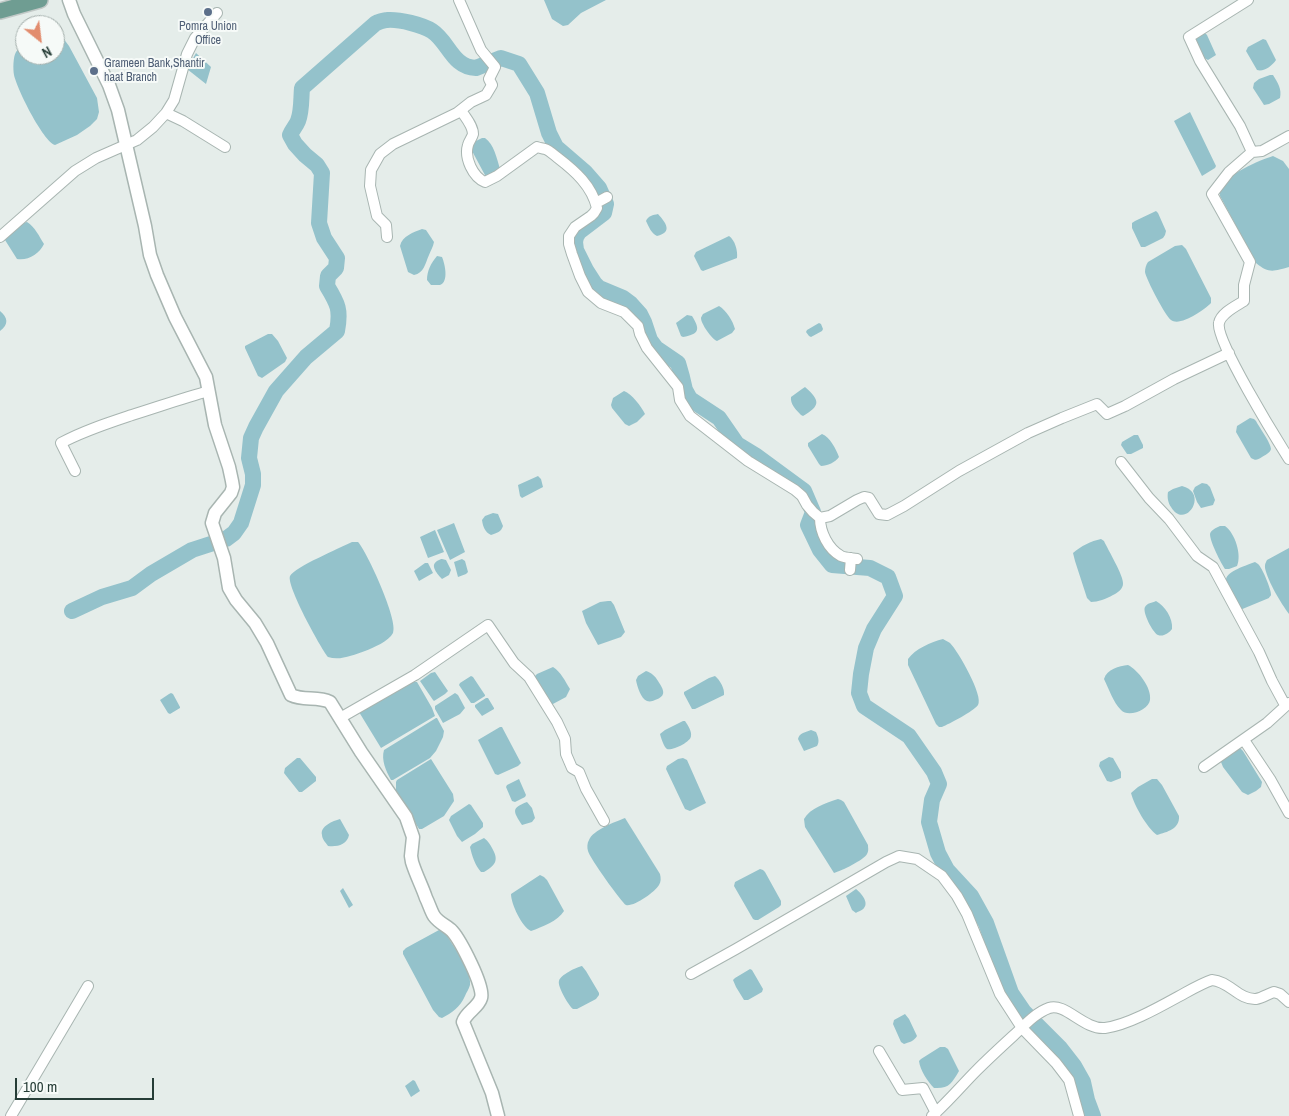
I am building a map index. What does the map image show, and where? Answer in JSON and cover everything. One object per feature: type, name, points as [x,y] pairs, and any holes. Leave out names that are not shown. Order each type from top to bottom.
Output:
[{"type":"main road","points":[[0,11],[40,0]]},
{"type":"street","points":[[69,0],[109,85],[118,110],[150,255],[157,275],[175,317],[206,377],[215,425],[229,467],[233,486],[231,493],[215,513],[212,522],[226,565],[229,588],[232,595],[255,623],[291,695],[297,698],[326,700],[332,704],[361,752],[406,817],[413,837],[412,862],[431,910],[438,921],[452,931],[478,980],[482,993],[481,998],[467,1014],[463,1022],[492,1093],[498,1116]]},
{"type":"street","points":[[387,237],[386,225],[378,216],[370,186],[371,170],[380,154],[393,144],[462,110],[471,102],[486,95],[492,85],[489,79],[495,67],[481,50],[459,0]]},
{"type":"street","points":[[1248,0],[1189,37],[1200,61],[1240,126],[1252,152]]},
{"type":"street","points":[[0,237],[75,170],[96,158],[137,140],[153,127],[166,113],[174,100],[187,54],[195,38],[217,13]]},
{"type":"street","points":[[462,110],[472,131],[467,154],[469,162],[475,174],[482,181],[485,182],[497,176],[537,147],[546,149],[571,168],[601,200],[594,213],[575,227],[569,236],[572,254],[588,292],[601,302],[624,312],[638,326],[647,348],[678,387],[680,400],[690,416],[748,461],[762,463],[802,496],[807,505],[820,518],[823,536],[833,549],[852,562]]},
{"type":"street","points":[[166,113],[183,120],[225,147]]},
{"type":"street","points":[[1289,136],[1262,151],[1252,152],[1229,172],[1212,194],[1250,262],[1244,285],[1244,301],[1222,317],[1219,329],[1257,408],[1289,459]]},
{"type":"street","points":[[820,518],[830,516],[864,497],[869,498],[879,514],[887,515],[1028,433],[1097,404],[1108,414],[1174,379],[1229,353]]},
{"type":"street","points":[[74,471],[60,443],[107,423],[209,391]]},
{"type":"street","points":[[1120,462],[1197,556],[1213,567],[1259,652],[1272,681],[1287,704],[1267,723],[1204,767]]},
{"type":"street","points":[[340,718],[415,675],[488,626],[514,663],[529,678],[557,722],[572,768],[578,772],[604,821]]},
{"type":"street","points":[[1244,740],[1270,779],[1289,813]]},
{"type":"street","points":[[691,974],[736,950],[886,862],[899,856],[917,860],[942,876],[957,896],[967,914],[1000,994],[1069,1080],[1079,1116]]},
{"type":"street","points":[[878,1052],[902,1090],[922,1088],[934,1114],[978,1069],[1037,1014],[1052,1007],[1065,1010],[1096,1028],[1110,1026],[1138,1017],[1212,980],[1217,980],[1247,997],[1256,999],[1274,992],[1280,994],[1289,1002]]},
{"type":"street","points":[[11,1116],[88,986]]},
{"type":"water","points":[[544,0],[606,0],[581,13],[568,25],[563,26],[552,19]]},
{"type":"water","points":[[1205,33],[1216,55],[1208,60],[1204,58],[1196,41],[1196,38]]},
{"type":"water","points":[[1263,39],[1266,40],[1276,60],[1268,68],[1257,70],[1246,51],[1248,47]]},
{"type":"water","points":[[65,41],[97,98],[99,112],[97,119],[77,135],[55,145],[44,134],[25,102],[14,75],[15,54],[15,65],[65,65]]},
{"type":"water","points":[[196,53],[211,67],[206,84],[187,69]]},
{"type":"water","points":[[1273,75],[1279,86],[1280,98],[1264,105],[1253,88],[1254,83]]},
{"type":"water","points":[[1190,112],[1216,166],[1202,176],[1174,121]]},
{"type":"water","points":[[485,138],[491,144],[500,169],[486,177],[471,149],[474,142]]},
{"type":"water","points":[[1273,156],[1283,161],[1289,169],[1289,267],[1272,271],[1256,263],[1220,196],[1220,188],[1223,183],[1236,173]]},
{"type":"water","points":[[1156,211],[1166,231],[1165,235],[1163,238],[1145,247],[1141,247],[1132,228],[1132,223]]},
{"type":"water","points":[[658,214],[665,224],[666,230],[657,236],[652,232],[646,221],[649,217]]},
{"type":"water","points":[[27,222],[35,229],[44,244],[33,256],[17,259],[5,240],[6,236]]},
{"type":"water","points":[[422,229],[426,230],[434,242],[424,268],[414,275],[408,272],[400,246],[406,237]]},
{"type":"water","points":[[729,236],[736,246],[737,258],[703,271],[701,270],[694,256],[696,252]]},
{"type":"water","points":[[1182,245],[1186,249],[1211,298],[1211,303],[1192,317],[1175,322],[1168,317],[1145,271],[1148,262],[1175,246]]},
{"type":"water","points":[[437,256],[442,257],[445,268],[445,280],[440,285],[431,285],[427,280],[428,273],[431,264]]},
{"type":"water","points":[[719,306],[729,316],[735,329],[732,333],[717,341],[707,331],[701,318],[703,314]]},
{"type":"water","points":[[0,311],[5,316],[6,323],[0,331]]},
{"type":"water","points":[[687,315],[692,316],[697,330],[693,334],[683,337],[676,323]]},
{"type":"water","points":[[819,323],[823,329],[822,331],[811,337],[809,336],[806,332],[807,330]]},
{"type":"water","points":[[268,334],[272,334],[278,341],[287,358],[285,362],[262,378],[258,376],[245,346]]},
{"type":"water","points":[[805,387],[814,396],[816,403],[813,409],[803,416],[794,407],[791,397]]},
{"type":"water","points":[[624,391],[636,401],[645,414],[637,422],[629,426],[625,424],[611,405],[613,398]]},
{"type":"water","points":[[1250,418],[1256,421],[1271,449],[1270,452],[1256,460],[1251,458],[1236,432],[1237,426]]},
{"type":"water","points":[[822,434],[830,440],[839,457],[836,461],[821,466],[808,443]]},
{"type":"water","points":[[1134,435],[1138,435],[1143,448],[1127,454],[1121,445],[1122,442]]},
{"type":"water","points":[[538,476],[543,487],[522,498],[518,485]]},
{"type":"water","points":[[1202,483],[1210,487],[1215,500],[1213,505],[1201,508],[1193,491],[1195,487]]},
{"type":"water","points":[[1182,486],[1190,490],[1195,502],[1188,513],[1183,515],[1177,513],[1168,502],[1168,492]]},
{"type":"water","points":[[493,513],[498,514],[503,526],[500,531],[491,535],[485,529],[482,520],[485,516]]},
{"type":"water","points":[[454,523],[465,552],[450,560],[437,530]]},
{"type":"water","points":[[1220,526],[1225,526],[1229,529],[1235,539],[1238,550],[1237,566],[1229,569],[1225,569],[1223,566],[1210,538],[1211,531]]},
{"type":"water","points":[[435,530],[444,552],[428,558],[420,537]]},
{"type":"water","points":[[1101,539],[1104,541],[1118,569],[1123,580],[1123,586],[1120,591],[1110,596],[1091,602],[1087,598],[1073,553],[1086,544]]},
{"type":"water","points":[[352,542],[358,542],[375,572],[391,615],[394,626],[393,633],[384,641],[368,650],[346,657],[333,658],[328,657],[304,616],[293,591],[290,576],[309,563]]},
{"type":"water","points":[[1289,548],[1289,614],[1272,586],[1265,564],[1267,560]]},
{"type":"water","points":[[462,559],[465,561],[468,572],[458,577],[454,562]]},
{"type":"water","points":[[438,560],[446,560],[451,570],[449,575],[442,579],[434,565]]},
{"type":"water","points":[[1255,562],[1260,566],[1264,574],[1271,595],[1269,598],[1240,610],[1229,591],[1226,579],[1234,571]]},
{"type":"water","points":[[428,563],[433,573],[419,581],[414,571]]},
{"type":"water","points":[[611,601],[625,632],[621,637],[598,645],[582,611],[600,602]]},
{"type":"water","points":[[1156,601],[1168,613],[1172,625],[1171,630],[1162,635],[1158,635],[1153,630],[1144,610],[1148,604]]},
{"type":"water","points":[[943,639],[950,643],[959,655],[974,684],[979,700],[978,705],[972,711],[939,727],[908,665],[908,659],[924,646]]},
{"type":"water","points":[[1128,665],[1144,680],[1150,695],[1149,704],[1142,710],[1133,713],[1124,712],[1118,707],[1104,679],[1111,670]]},
{"type":"water","points":[[553,667],[561,674],[570,689],[566,697],[551,705],[534,677]]},
{"type":"water","points":[[646,671],[654,676],[663,690],[661,697],[651,701],[643,698],[636,680],[638,676]]},
{"type":"water","points":[[435,672],[448,691],[434,701],[420,681]]},
{"type":"water","points":[[471,676],[485,695],[474,703],[471,703],[459,685]]},
{"type":"water","points":[[715,676],[722,685],[724,695],[692,709],[684,692]]},
{"type":"water","points":[[409,682],[417,682],[435,716],[381,748],[359,712]]},
{"type":"water","points":[[171,693],[180,708],[170,714],[160,700]]},
{"type":"water","points":[[455,693],[465,708],[460,714],[443,723],[435,706]]},
{"type":"water","points":[[488,698],[494,709],[482,716],[475,705]]},
{"type":"water","points":[[436,718],[444,731],[436,751],[430,758],[391,780],[384,762],[384,750]]},
{"type":"water","points":[[685,721],[690,729],[690,738],[681,746],[667,749],[660,734]]},
{"type":"water","points":[[502,727],[521,763],[498,775],[495,774],[478,740]]},
{"type":"water","points":[[811,730],[816,732],[818,744],[804,751],[798,739],[800,735]]},
{"type":"water","points":[[1237,749],[1243,751],[1262,782],[1261,787],[1248,795],[1242,792],[1221,762],[1224,757]]},
{"type":"water","points":[[1109,757],[1113,758],[1121,772],[1121,778],[1111,782],[1107,781],[1099,766],[1100,762]]},
{"type":"water","points":[[297,758],[300,758],[316,777],[316,781],[302,792],[299,792],[284,773],[285,768]]},
{"type":"water","points":[[683,758],[687,760],[706,803],[690,811],[685,809],[666,769],[667,766]]},
{"type":"water","points":[[431,759],[453,794],[454,801],[444,816],[419,829],[396,791],[396,782]]},
{"type":"water","points":[[519,779],[526,795],[515,802],[512,801],[506,787]]},
{"type":"water","points":[[1152,779],[1157,779],[1162,785],[1179,816],[1175,827],[1157,835],[1141,816],[1131,793]]},
{"type":"water","points":[[838,799],[844,802],[868,845],[868,850],[862,859],[834,873],[805,827],[804,819],[814,809]]},
{"type":"water","points":[[527,802],[532,808],[535,818],[532,822],[522,825],[515,810],[518,806]]},
{"type":"water","points":[[469,804],[483,823],[483,827],[462,842],[449,820],[451,816]]},
{"type":"water","points":[[625,818],[661,878],[659,885],[653,891],[630,905],[626,905],[612,889],[594,862],[587,847],[591,836]]},
{"type":"water","points":[[340,819],[349,835],[348,838],[341,845],[328,846],[322,836],[323,829]]},
{"type":"water","points":[[484,838],[488,841],[496,859],[491,867],[481,872],[474,860],[470,847]]},
{"type":"water","points":[[760,869],[765,872],[781,901],[781,905],[755,920],[734,886],[735,882]]},
{"type":"water","points":[[540,875],[547,880],[564,911],[554,921],[531,931],[524,925],[518,915],[511,894]]},
{"type":"water","points":[[343,888],[353,905],[349,908],[340,891]]},
{"type":"water","points":[[856,889],[866,903],[863,909],[856,913],[852,910],[846,896]]},
{"type":"water","points":[[439,930],[445,932],[461,958],[470,979],[470,985],[463,1000],[452,1012],[442,1018],[433,1010],[403,954],[406,948]]},
{"type":"water","points":[[582,966],[599,995],[596,999],[577,1009],[573,1009],[561,991],[559,981],[565,974]]},
{"type":"water","points":[[750,969],[763,989],[762,992],[748,1000],[744,1000],[733,980]]},
{"type":"water","points":[[905,1014],[917,1036],[904,1044],[901,1042],[893,1024],[894,1020]]},
{"type":"water","points":[[940,1047],[948,1049],[959,1071],[950,1084],[934,1088],[925,1076],[919,1061]]},
{"type":"water","points":[[413,1080],[420,1091],[411,1097],[405,1086]]},
{"type":"waterway","points":[[72,611],[102,597],[132,588],[151,574],[192,550],[226,539],[234,533],[241,523],[253,485],[253,474],[249,458],[251,438],[256,427],[276,391],[306,357],[337,331],[338,307],[327,286],[328,276],[336,268],[337,258],[324,238],[319,223],[322,173],[317,165],[295,144],[290,135],[299,117],[302,88],[376,23],[386,20],[411,23],[432,31],[443,41],[456,59],[468,67],[476,68],[501,58],[519,64],[537,93],[549,133],[556,147],[585,172],[599,188],[606,204],[604,213],[579,232],[575,242],[576,250],[595,284],[599,288],[623,298],[640,314],[650,340],[656,348],[678,363],[685,390],[690,399],[719,418],[737,444],[804,491],[813,512],[808,525],[820,550],[832,565],[870,568],[888,577],[895,596],[874,629],[866,648],[859,693],[864,706],[909,736],[934,772],[939,784],[932,800],[929,822],[938,853],[947,870],[971,896],[986,923],[1011,993],[1024,1012],[1060,1048],[1074,1066],[1083,1082],[1093,1116]]},
{"type":"place","name":"Pomra Union Office","points":[[208,12]]},
{"type":"place","name":"Grameen Bank,Shantir haat Branch","points":[[94,71]]}]
